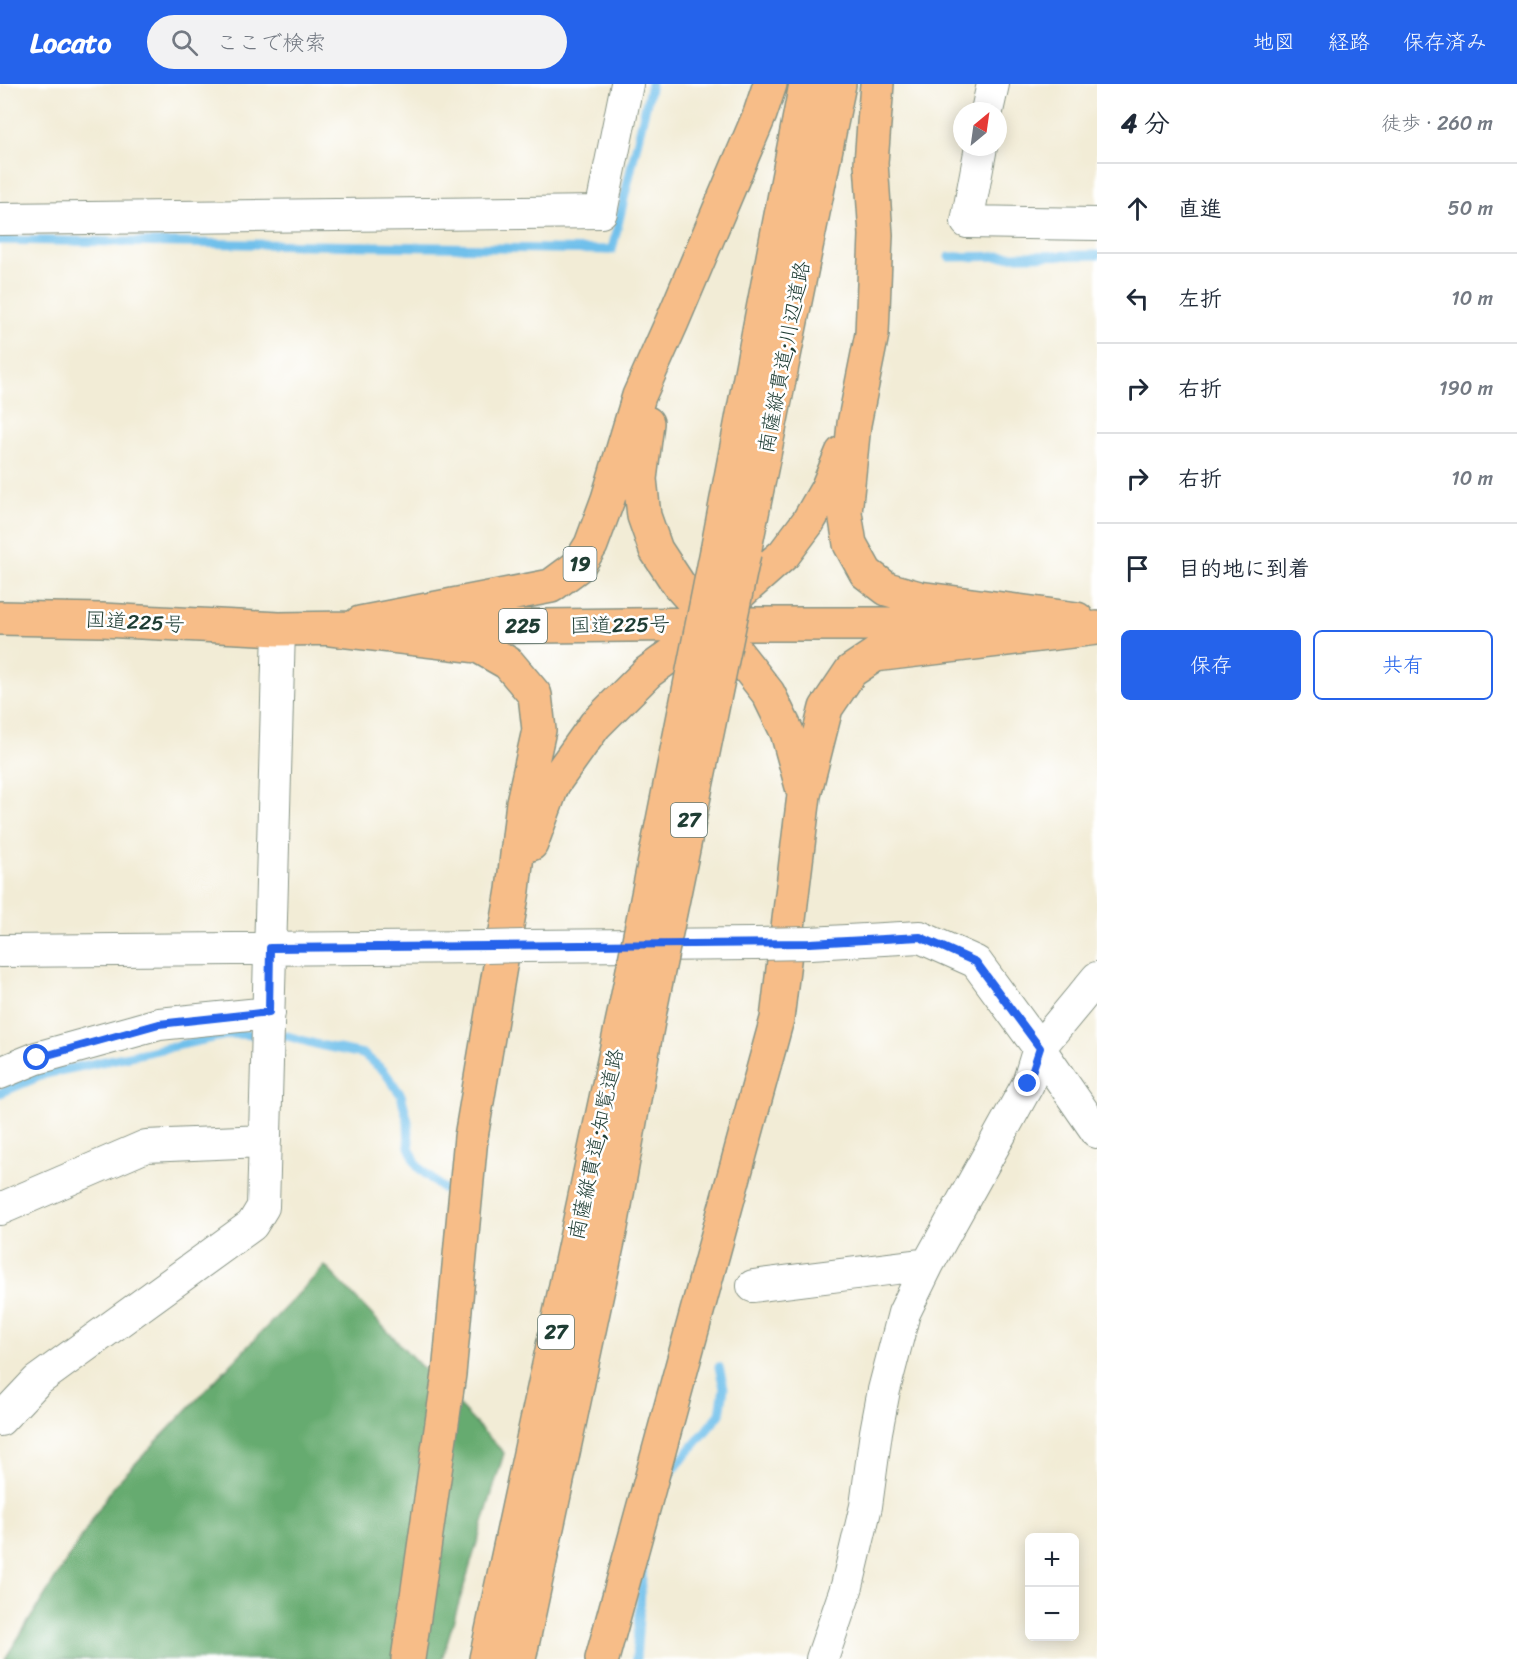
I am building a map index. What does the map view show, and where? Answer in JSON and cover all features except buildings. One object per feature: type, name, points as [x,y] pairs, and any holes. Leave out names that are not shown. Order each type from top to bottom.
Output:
[{"type":"highway","name":"19","points":[[331,629],[551,585],[578,566],[591,545],[608,500],[639,396],[760,114],[770,84]]},
{"type":"highway","name":"南薩縦貫道;川辺道路","points":[[730,552],[806,84]]},
{"type":"highway","name":"南薩縦貫道;川辺道路","points":[[714,628],[839,84]]},
{"type":"highway","points":[[878,84],[871,163],[876,236],[872,334],[854,424],[845,513],[850,544],[866,573],[887,589],[919,598],[1097,624]]},
{"type":"highway","name":"19","points":[[672,322],[647,423],[640,479],[644,516],[656,550],[679,585],[714,628]]},
{"type":"highway","points":[[513,890],[553,784],[595,725],[648,672],[714,628],[741,592],[784,554],[808,522],[827,489],[854,424]]},
{"type":"highway","name":"国道225号","points":[[0,618],[102,620],[279,629],[1097,624]]},
{"type":"highway","points":[[602,1659],[777,1019],[804,795],[826,708],[851,671],[875,655],[1097,624]]},
{"type":"highway","points":[[714,628],[768,693],[787,732],[804,795]]},
{"type":"highway","name":"南薩縦貫道;知覧道路","points":[[486,1659],[638,1008],[714,628]]},
{"type":"highway","points":[[331,629],[478,646],[508,663],[535,695],[539,730],[523,802],[513,890],[471,1137],[449,1374],[408,1659]]},
{"type":"highway","name":"南薩縦貫道;知覧道路","points":[[519,1659],[611,1227],[638,1008]]},
{"type":"street","points":[[0,219],[601,212],[627,84]]},
{"type":"street","points":[[989,102],[993,84]]},
{"type":"street","points":[[979,156],[967,222],[1097,224]]},
{"type":"street","points":[[0,1420],[37,1382],[252,1225],[263,1207],[279,629]]},
{"type":"street","points":[[0,951],[754,944],[920,937],[976,962],[1040,1048],[1097,1132]]},
{"type":"street","points":[[822,1659],[847,1586],[866,1506],[880,1411],[904,1313],[928,1264],[1028,1084],[1040,1048],[1097,978]]},
{"type":"street","points":[[0,1073],[37,1058],[159,1024],[268,1029]]},
{"type":"street","points":[[0,1209],[146,1146],[265,1141]]},
{"type":"street","points":[[753,1286],[928,1264]]},
{"type":"green space","points":[[325,1266],[504,1453],[442,1659],[5,1659],[112,1488]]},
{"type":"waterway","points":[[0,240],[612,250],[651,84]]},
{"type":"waterway","points":[[949,257],[1097,255]]},
{"type":"waterway","points":[[0,1093],[45,1074],[231,1034],[287,1036],[363,1054],[384,1071],[401,1095],[408,1122],[409,1147],[418,1167],[443,1189]]},
{"type":"waterway","points":[[662,1483],[720,1414],[724,1388],[719,1367]]},
{"type":"waterway","points":[[636,1659],[643,1563]]},
{"type":"route","points":[[37,1058],[159,1024],[269,1012],[270,948],[810,943],[920,937],[976,962],[1040,1048],[1028,1084]]}]
